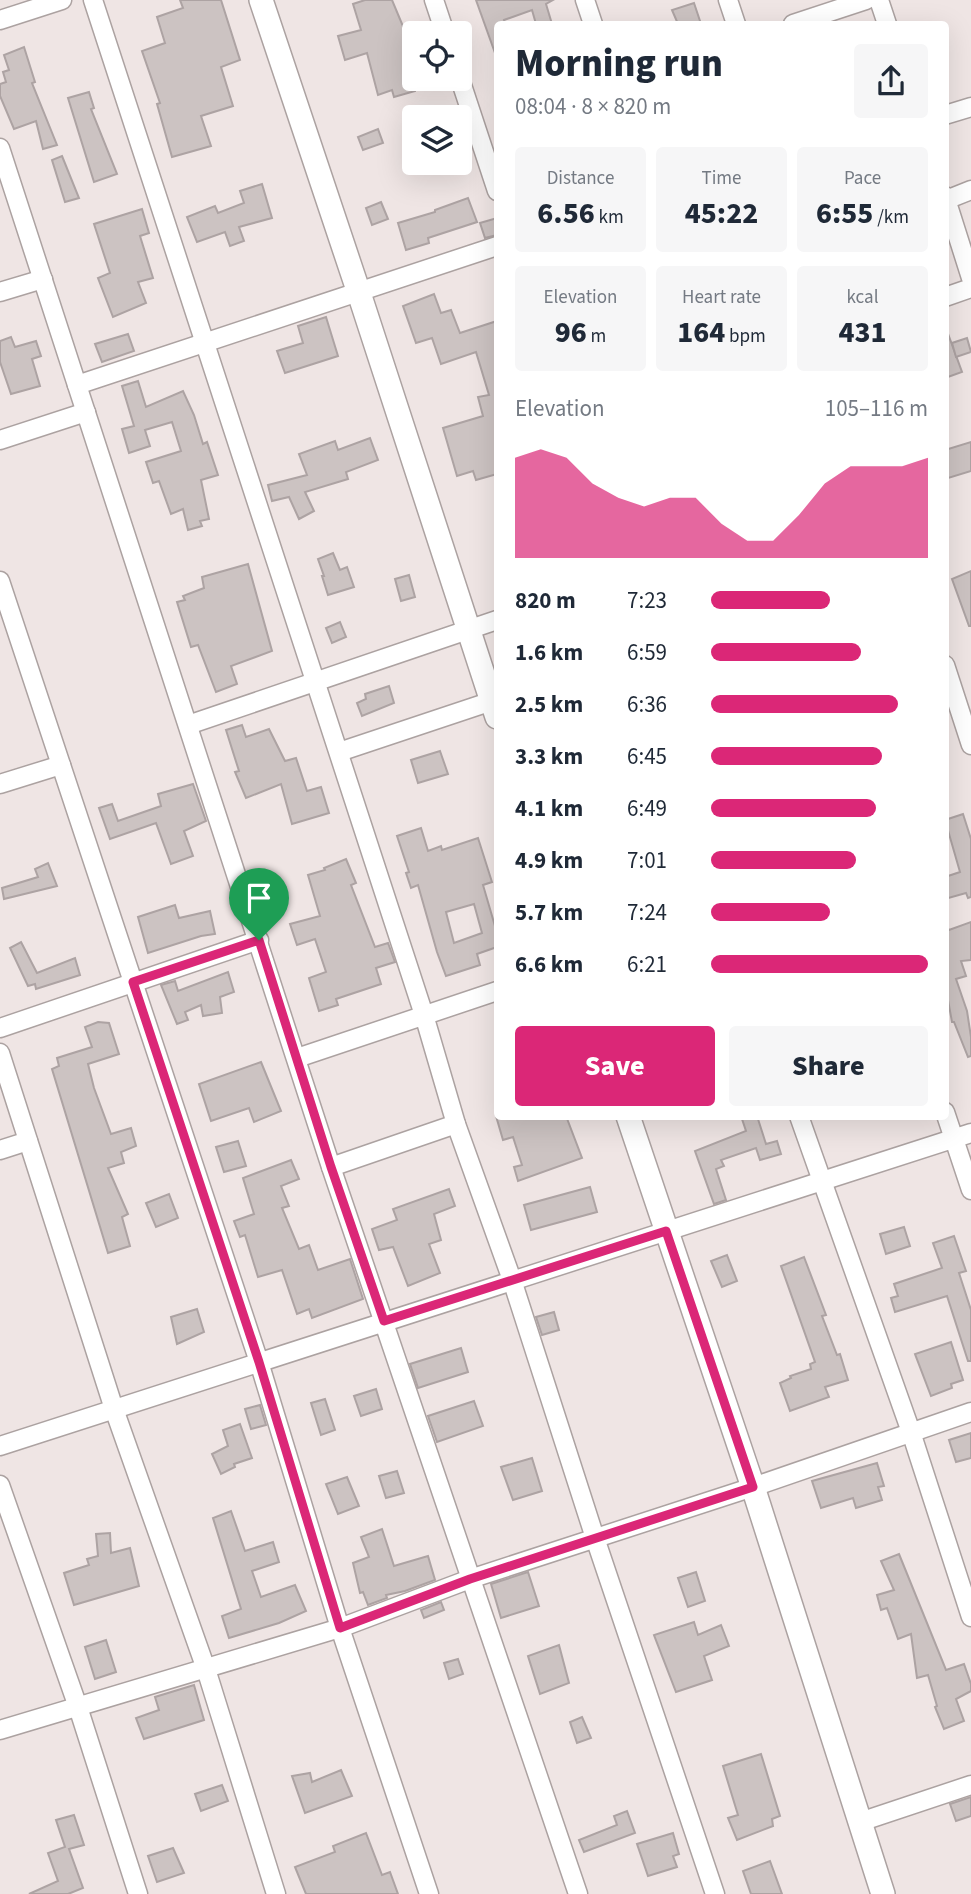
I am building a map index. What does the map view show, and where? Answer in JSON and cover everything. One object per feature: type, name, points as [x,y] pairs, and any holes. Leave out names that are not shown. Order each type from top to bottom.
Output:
[{"type":"street","points":[[0,20],[62,0]]},
{"type":"street","points":[[93,0],[424,1015],[456,1124],[512,1280],[595,1538],[715,1894]]},
{"type":"street","points":[[261,0],[494,709],[339,752]]},
{"type":"street","points":[[434,0],[441,21]]},
{"type":"street","points":[[585,0],[592,21]]},
{"type":"street","points":[[729,0],[735,21]]},
{"type":"street","points":[[802,21],[866,0]]},
{"type":"street","points":[[879,0],[886,21]]},
{"type":"street","points":[[464,91],[494,182]]},
{"type":"street","points":[[949,114],[971,107]]},
{"type":"street","points":[[0,148],[4,174],[43,279],[331,1167],[578,1894]]},
{"type":"street","points":[[949,197],[971,190]]},
{"type":"street","points":[[949,208],[971,278]]},
{"type":"street","points":[[77,385],[494,247]]},
{"type":"street","points":[[0,292],[43,279]]},
{"type":"street","points":[[949,295],[971,288]]},
{"type":"street","points":[[0,440],[86,412]]},
{"type":"street","points":[[0,581],[259,1362],[340,1628],[429,1894]]},
{"type":"street","points":[[188,725],[494,621]]},
{"type":"street","points":[[949,678],[971,745]]},
{"type":"street","points":[[0,784],[61,765]]},
{"type":"street","points":[[0,1028],[259,940]]},
{"type":"street","points":[[297,1058],[494,992]]},
{"type":"street","points":[[0,1053],[114,1409],[206,1670],[276,1894]]},
{"type":"street","points":[[949,1118],[962,1136],[971,1190]]},
{"type":"street","points":[[629,1120],[753,1487],[883,1894]]},
{"type":"street","points":[[800,1120],[911,1432],[971,1617]]},
{"type":"street","points":[[331,1167],[456,1124]]},
{"type":"street","points":[[0,1446],[962,1136]]},
{"type":"street","points":[[0,1150],[27,1141]]},
{"type":"street","points":[[0,1730],[340,1628],[470,1579],[753,1487],[971,1412]]},
{"type":"street","points":[[0,1485],[78,1707],[138,1894]]},
{"type":"street","points":[[860,1822],[971,1784]]},
{"type":"building","points":[[180,0],[221,0],[240,60],[221,67],[233,106],[201,116],[211,146],[172,157],[157,104],[160,103],[142,51],[165,43],[157,17],[183,8]]},
{"type":"building","points":[[365,0],[392,0],[402,24],[402,91],[415,91],[394,97],[392,90],[378,95],[367,53],[345,60],[338,36],[361,30],[353,4]]},
{"type":"building","points":[[476,0],[553,0],[546,4],[551,21],[535,21],[532,10],[504,21],[494,21],[494,50]]},
{"type":"building","points":[[694,3],[700,21],[677,21],[672,10]]},
{"type":"building","points":[[24,47],[35,82],[32,83],[57,145],[43,149],[36,121],[14,129],[0,96],[0,84],[6,82],[3,72],[9,70],[4,55]]},
{"type":"building","points":[[89,92],[94,108],[91,109],[117,174],[94,182],[68,98]]},
{"type":"building","points":[[378,129],[383,143],[363,150],[358,137]]},
{"type":"building","points":[[62,156],[79,198],[65,202],[52,160]]},
{"type":"building","points":[[262,184],[272,218],[239,227],[244,241],[230,246],[225,232],[197,242],[187,217],[215,206],[218,213],[244,203],[240,191]]},
{"type":"building","points":[[468,198],[477,222],[428,238],[429,243],[406,250],[398,223]]},
{"type":"building","points":[[381,202],[388,219],[372,225],[366,208]]},
{"type":"building","points":[[142,209],[149,233],[140,236],[153,278],[138,282],[146,303],[113,317],[98,278],[110,273],[94,224]]},
{"type":"building","points":[[494,219],[494,236],[485,238],[480,223]]},
{"type":"building","points":[[434,294],[441,313],[451,310],[460,333],[494,322],[494,475],[476,480],[473,471],[457,476],[443,428],[483,416],[478,397],[489,395],[476,352],[441,364],[432,338],[416,343],[403,306]]},
{"type":"building","points":[[326,317],[338,356],[285,373],[277,351],[303,343],[298,326]]},
{"type":"building","points":[[128,334],[134,351],[102,362],[95,344]]},
{"type":"building","points":[[949,336],[962,372],[949,377]]},
{"type":"building","points":[[11,337],[15,347],[36,341],[41,356],[32,359],[40,386],[11,394],[0,362],[0,341]]},
{"type":"building","points":[[967,338],[971,352],[956,357],[952,343]]},
{"type":"building","points":[[138,381],[146,407],[183,391],[203,444],[207,442],[218,475],[201,480],[209,519],[200,521],[202,526],[188,530],[183,509],[171,514],[159,481],[153,483],[146,462],[181,451],[172,422],[145,430],[150,446],[129,453],[122,429],[134,426],[122,386]]},
{"type":"building","points":[[370,438],[378,460],[346,472],[348,479],[305,492],[314,511],[299,519],[289,497],[272,501],[268,485],[307,475],[299,454],[335,441],[338,450]]},
{"type":"building","points":[[971,442],[971,471],[949,478],[949,449]]},
{"type":"building","points":[[333,553],[340,570],[347,567],[354,587],[328,595],[318,559]]},
{"type":"building","points":[[248,564],[272,651],[231,666],[237,684],[216,692],[198,645],[191,647],[177,602],[185,600],[183,596],[204,588],[202,577]]},
{"type":"building","points":[[971,571],[971,626],[969,626],[952,579]]},
{"type":"building","points":[[409,575],[415,597],[401,601],[395,579]]},
{"type":"building","points":[[340,622],[346,637],[332,643],[326,628]]},
{"type":"building","points":[[389,686],[394,703],[362,716],[357,703],[366,699],[365,694]]},
{"type":"building","points":[[242,725],[246,737],[269,729],[285,761],[296,758],[307,791],[321,787],[329,813],[292,824],[281,784],[246,798],[235,772],[239,771],[226,730]]},
{"type":"building","points":[[440,751],[448,774],[418,783],[411,760]]},
{"type":"building","points":[[193,784],[206,821],[184,831],[193,856],[171,864],[156,823],[110,839],[99,808],[112,804],[118,821],[161,806],[158,794]]},
{"type":"building","points":[[963,814],[971,839],[971,897],[968,898],[966,893],[949,898],[949,876],[960,872],[949,834],[949,819]]},
{"type":"building","points":[[421,828],[428,851],[441,846],[442,850],[478,838],[492,882],[483,885],[494,923],[494,948],[477,954],[480,965],[446,976],[418,885],[411,888],[406,873],[409,872],[397,836]],"holes":[[[474,904],[482,933],[454,943],[446,912]]]},
{"type":"building","points":[[346,859],[356,883],[351,885],[375,947],[388,943],[395,962],[376,968],[381,984],[336,999],[338,1005],[319,1011],[309,978],[326,972],[315,939],[297,945],[290,924],[320,916],[308,875]]},
{"type":"building","points":[[48,863],[57,886],[4,899],[2,888],[38,877],[35,869]]},
{"type":"building","points":[[175,905],[179,918],[210,911],[215,934],[148,953],[138,917]]},
{"type":"building","points":[[971,922],[971,960],[961,961],[966,976],[956,979],[967,1011],[971,1037],[971,1056],[968,1057],[952,1022],[949,1006],[949,930]]},
{"type":"building","points":[[21,942],[37,973],[75,958],[80,975],[36,989],[35,984],[28,986],[10,948]]},
{"type":"building","points":[[228,972],[234,992],[220,997],[222,1013],[203,1016],[201,1005],[185,1012],[188,1020],[177,1024],[161,985],[175,981],[178,991]]},
{"type":"building","points":[[98,1022],[109,1023],[119,1054],[88,1064],[94,1088],[111,1134],[131,1128],[136,1146],[121,1152],[124,1163],[108,1168],[128,1214],[122,1217],[130,1246],[108,1253],[52,1069],[59,1066],[57,1058],[92,1047],[85,1027]]},
{"type":"building","points":[[261,1062],[281,1111],[254,1122],[249,1108],[211,1121],[199,1084]]},
{"type":"building","points":[[497,1120],[568,1120],[582,1158],[518,1181],[514,1167],[522,1165],[513,1137],[503,1140]]},
{"type":"building","points":[[742,1120],[758,1120],[766,1144],[777,1141],[781,1154],[760,1160],[756,1148],[721,1160],[724,1166],[716,1169],[726,1200],[714,1204],[695,1151],[746,1131]]},
{"type":"building","points":[[238,1141],[246,1166],[224,1172],[216,1147]]},
{"type":"building","points":[[291,1160],[299,1179],[281,1186],[289,1206],[282,1208],[299,1249],[309,1245],[318,1270],[350,1259],[363,1299],[312,1318],[309,1309],[297,1314],[282,1270],[258,1277],[245,1235],[240,1237],[234,1221],[254,1214],[243,1178]]},
{"type":"building","points":[[590,1187],[597,1212],[531,1230],[524,1205]]},
{"type":"building","points":[[449,1189],[455,1206],[434,1214],[441,1240],[429,1244],[440,1273],[408,1286],[393,1247],[379,1250],[372,1229],[397,1220],[393,1209]]},
{"type":"building","points":[[169,1194],[178,1218],[156,1227],[146,1203]]},
{"type":"building","points":[[904,1227],[910,1246],[886,1254],[880,1234]]},
{"type":"building","points":[[954,1236],[966,1271],[959,1273],[971,1310],[971,1361],[968,1361],[947,1296],[895,1312],[891,1298],[898,1296],[894,1284],[942,1268],[933,1243]]},
{"type":"building","points":[[727,1255],[737,1281],[722,1287],[711,1261]]},
{"type":"building","points":[[804,1257],[826,1315],[822,1316],[837,1355],[840,1354],[848,1380],[825,1387],[829,1397],[790,1411],[780,1383],[791,1378],[790,1376],[811,1369],[810,1364],[815,1362],[781,1266]]},
{"type":"building","points":[[197,1309],[204,1332],[177,1344],[171,1317]]},
{"type":"building","points":[[554,1312],[559,1330],[542,1335],[536,1317]]},
{"type":"building","points":[[951,1342],[963,1380],[951,1384],[952,1388],[931,1396],[915,1354]]},
{"type":"building","points":[[461,1348],[468,1372],[418,1388],[410,1364]]},
{"type":"building","points":[[376,1389],[382,1409],[361,1416],[354,1396]]},
{"type":"building","points":[[325,1399],[335,1430],[321,1435],[311,1403]]},
{"type":"building","points":[[474,1401],[483,1426],[437,1442],[428,1416]]},
{"type":"building","points":[[260,1405],[266,1425],[251,1429],[245,1409]]},
{"type":"building","points":[[240,1424],[252,1458],[234,1464],[235,1467],[221,1474],[212,1454],[228,1446],[223,1430]]},
{"type":"building","points":[[971,1433],[971,1458],[956,1462],[949,1440]]},
{"type":"building","points":[[532,1458],[542,1491],[513,1500],[501,1467]]},
{"type":"building","points":[[877,1463],[884,1486],[878,1487],[882,1500],[856,1508],[853,1498],[821,1508],[812,1481]]},
{"type":"building","points":[[397,1471],[404,1493],[386,1498],[379,1476]]},
{"type":"building","points":[[347,1477],[359,1506],[338,1514],[326,1484]]},
{"type":"building","points":[[231,1511],[245,1551],[273,1542],[279,1562],[252,1571],[261,1597],[295,1585],[306,1611],[279,1623],[229,1638],[222,1616],[241,1609],[213,1518]]},
{"type":"building","points":[[382,1529],[394,1566],[428,1556],[435,1580],[386,1595],[387,1598],[368,1605],[363,1592],[360,1593],[353,1563],[369,1557],[361,1537]]},
{"type":"building","points":[[110,1533],[111,1553],[130,1548],[139,1586],[74,1605],[64,1573],[89,1565],[87,1559],[98,1556],[96,1534]]},
{"type":"building","points":[[899,1554],[946,1670],[964,1664],[971,1684],[971,1691],[956,1699],[964,1721],[944,1729],[935,1707],[937,1706],[928,1675],[917,1678],[911,1634],[898,1639],[887,1608],[881,1610],[877,1595],[894,1590],[881,1561]]},
{"type":"building","points":[[528,1572],[539,1606],[501,1618],[491,1584]]},
{"type":"building","points":[[696,1572],[705,1601],[688,1607],[678,1578]]},
{"type":"building","points":[[441,1602],[444,1610],[424,1618],[421,1610]]},
{"type":"building","points":[[694,1622],[698,1635],[721,1625],[729,1646],[704,1656],[712,1680],[676,1692],[654,1635]]},
{"type":"building","points":[[106,1640],[116,1672],[95,1679],[85,1647]]},
{"type":"building","points":[[559,1645],[569,1683],[540,1694],[528,1656]]},
{"type":"building","points":[[458,1659],[463,1674],[449,1679],[444,1663]]},
{"type":"building","points":[[194,1685],[204,1720],[144,1739],[136,1718],[159,1710],[155,1697]]},
{"type":"building","points":[[582,1717],[591,1738],[577,1743],[570,1722]]},
{"type":"building","points":[[761,1754],[780,1816],[772,1819],[773,1826],[737,1840],[728,1818],[738,1815],[723,1766]]},
{"type":"building","points":[[341,1770],[352,1796],[305,1813],[292,1776],[310,1773],[312,1782]]},
{"type":"building","points":[[222,1785],[228,1801],[201,1811],[195,1794]]},
{"type":"building","points":[[971,1797],[971,1816],[956,1821],[950,1804]]},
{"type":"building","points":[[627,1811],[635,1833],[584,1852],[579,1840],[617,1825],[614,1816]]},
{"type":"building","points":[[74,1815],[84,1845],[69,1849],[83,1888],[68,1894],[29,1894],[58,1881],[48,1853],[65,1847],[56,1820]]},
{"type":"building","points":[[366,1833],[382,1875],[390,1872],[398,1894],[306,1894],[295,1867],[335,1852],[333,1846]]},
{"type":"building","points":[[673,1833],[679,1854],[673,1856],[677,1867],[648,1876],[637,1844]]},
{"type":"building","points":[[173,1848],[184,1873],[157,1882],[148,1856]]},
{"type":"building","points":[[770,1861],[782,1894],[751,1894],[743,1871]]},
{"type":"route","points":[[259,940],[331,1167],[384,1321],[666,1231],[753,1487],[470,1579],[340,1628],[259,1362],[133,982],[259,940]]}]
